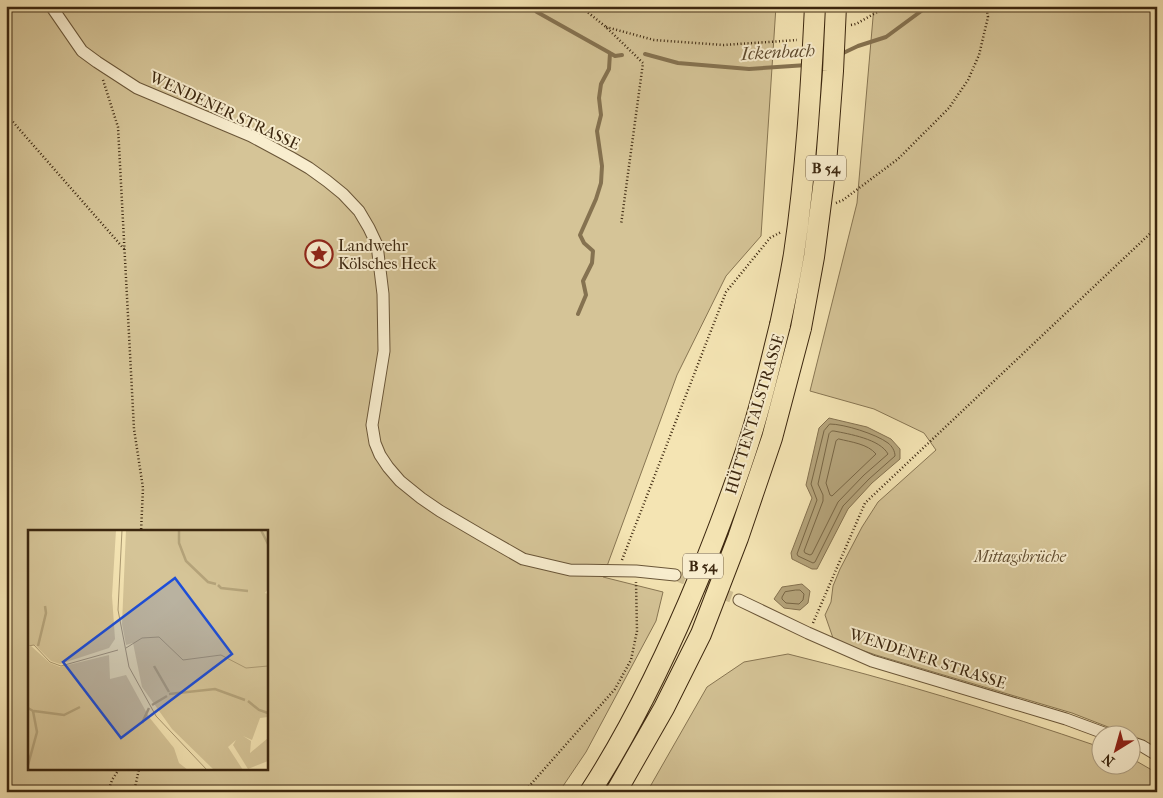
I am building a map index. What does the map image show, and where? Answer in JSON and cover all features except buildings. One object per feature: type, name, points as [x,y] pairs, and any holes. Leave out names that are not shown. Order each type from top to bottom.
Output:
[{"type":"highway","name":"HÜTTENTALSTRASSE","points":[[590,792],[644,698],[680,623],[718,529],[752,432],[780,325],[794,254],[812,75],[814,6]]},
{"type":"highway","name":"HÜTTENTALSTRASSE","points":[[616,792],[664,708],[704,625],[738,538],[772,438],[801,328],[814,257],[826,164],[836,6]]},
{"type":"street","name":"WENDENER STRASSE","points":[[51,6],[82,50],[97,62],[137,88],[251,136],[290,156],[327,181],[343,194],[358,211],[369,228],[377,246],[383,294],[384,351],[372,425],[375,443],[380,455],[400,482],[440,511],[523,559],[570,570],[636,571],[675,575]]},
{"type":"street","name":"WENDENER STRASSE","points":[[739,600],[872,661],[1090,728]]},
{"type":"street","points":[[1140,745],[1157,755]]},
{"type":"path","points":[[580,6],[606,27],[643,63],[621,226]]},
{"type":"path","points":[[847,26],[856,24],[888,6]]},
{"type":"path","points":[[606,27],[654,40],[724,45],[795,41],[804,38]]},
{"type":"path","points":[[97,62],[118,127],[134,429],[143,488],[141,530]]},
{"type":"path","points":[[6,114],[125,250]]},
{"type":"path","points":[[808,633],[865,503],[1157,227]]},
{"type":"path","points":[[524,792],[615,689],[630,660],[637,631],[636,571]]},
{"type":"path","points":[[108,792],[118,770]]},
{"type":"path","points":[[134,792],[139,770]]},
{"type":"green space","points":[[6,6],[776,6],[761,236],[726,276],[677,375],[603,577],[663,592],[656,621],[586,752],[559,792],[6,792]]},
{"type":"green space","name":"Mittagsbrüche","points":[[874,6],[1157,6],[1157,750],[1140,742],[1140,726],[1106,726],[1072,713],[876,655],[833,638],[825,615],[831,602],[833,586],[840,569],[862,527],[878,502],[936,450],[924,433],[874,409],[810,391],[857,203]]},
{"type":"green space","points":[[788,654],[946,697],[1023,721],[1090,744],[1090,776],[1140,776],[1140,763],[1157,773],[1157,792],[647,792],[707,687],[744,662]]},
{"type":"water","points":[[829,418],[867,427],[891,439],[900,449],[900,459],[872,483],[848,509],[817,569],[812,569],[792,559],[791,553],[812,498],[806,485],[819,428]]},
{"type":"water","points":[[802,584],[810,591],[808,603],[800,610],[784,608],[774,599],[782,587]]},
{"type":"waterway","name":"Ickenbach","points":[[531,6],[537,12],[615,56],[622,55]]},
{"type":"waterway","name":"Ickenbach","points":[[839,55],[858,46],[886,37],[928,6]]},
{"type":"waterway","points":[[578,314],[586,295],[583,281],[592,263],[593,251],[584,243],[580,235],[601,183],[602,166],[597,131],[601,115],[599,98],[601,84],[609,69],[610,53]]},
{"type":"waterway","name":"Ickenbach","points":[[645,54],[678,63],[749,69],[807,65]]},
{"type":"tunnel","points":[[675,575],[739,600]]},
{"type":"place","name":"Landwehr Kölsches Heck","points":[[319,254]]}]
